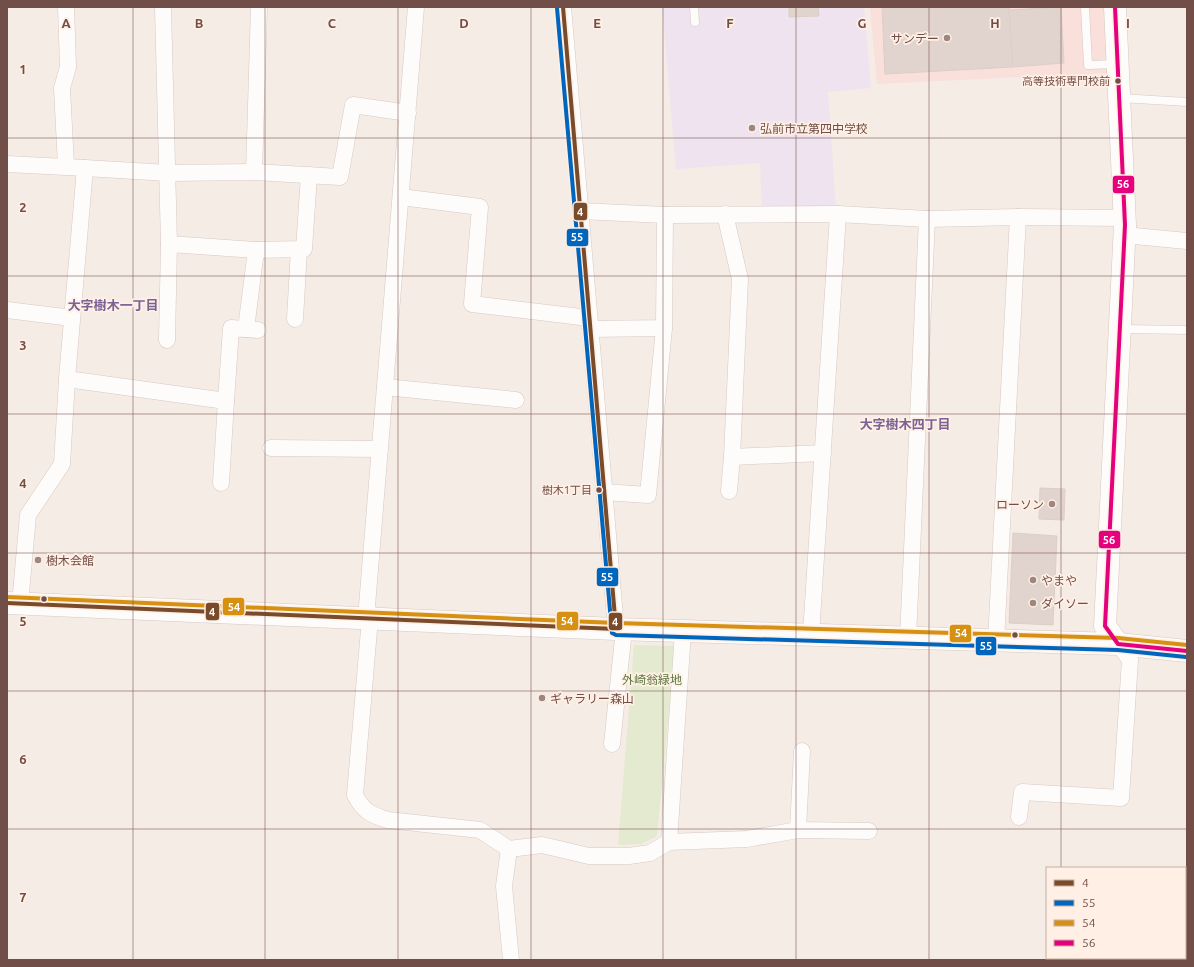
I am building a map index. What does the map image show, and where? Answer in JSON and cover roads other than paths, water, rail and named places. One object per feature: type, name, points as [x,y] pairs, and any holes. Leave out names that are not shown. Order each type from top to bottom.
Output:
[{"type":"main road","points":[[1115,7],[1124,227],[1105,626],[1118,644]]},
{"type":"main road","points":[[14,604],[620,629],[1118,644],[1187,651]]},
{"type":"street","points":[[66,7],[68,67],[62,88],[66,166]]},
{"type":"street","points":[[163,7],[169,244],[166,340]]},
{"type":"street","points":[[254,172],[259,7]]},
{"type":"street","points":[[416,7],[366,606],[370,618],[355,795],[361,807],[377,817],[388,820],[480,830],[509,849],[542,845],[589,856],[629,856],[650,853],[669,842],[747,839],[798,830],[869,832]]},
{"type":"street","points":[[563,7],[604,492],[620,629],[612,744]]},
{"type":"street","points":[[7,164],[66,166],[168,173],[254,172],[340,177],[353,105],[408,113]]},
{"type":"street","points":[[14,604],[28,515],[62,464],[66,379],[85,168]]},
{"type":"street","points":[[169,244],[256,250],[304,249],[309,175]]},
{"type":"street","points":[[401,197],[480,207],[472,304],[590,323],[664,328]]},
{"type":"street","points":[[580,211],[665,214],[838,214],[927,219],[1018,217],[1124,227],[1187,241]]},
{"type":"street","points":[[604,492],[648,495],[664,328],[665,214]]},
{"type":"street","points":[[725,214],[740,279],[732,457],[729,491]]},
{"type":"street","points":[[811,635],[838,214]]},
{"type":"street","points":[[996,641],[1018,217]]},
{"type":"street","points":[[908,638],[927,219]]},
{"type":"street","points":[[295,319],[299,249]]},
{"type":"street","points":[[220,483],[232,328],[252,330],[256,250]]},
{"type":"street","points":[[7,310],[72,318]]},
{"type":"street","points":[[66,379],[226,401]]},
{"type":"street","points":[[385,387],[516,400]]},
{"type":"street","points":[[271,448],[380,449]]},
{"type":"street","points":[[732,457],[823,453]]},
{"type":"street","points":[[669,842],[683,631]]},
{"type":"street","points":[[1019,817],[1022,792],[1121,798],[1130,660],[1118,644]]},
{"type":"street","points":[[798,830],[802,751]]},
{"type":"street","points":[[509,849],[504,886],[511,960]]},
{"type":"lane","points":[[694,7],[695,22]]},
{"type":"lane","points":[[1085,7],[1088,65],[1117,64]]},
{"type":"lane","points":[[1119,98],[1187,102]]},
{"type":"lane","points":[[1119,329],[1187,330]]},
{"type":"place","name":"サンデー","points":[[947,38]]},
{"type":"place","name":"高等技術専門校前","points":[[1118,81]]},
{"type":"place","name":"弘前市立第四中学校","points":[[752,128]]},
{"type":"place","name":"樹木1丁目","points":[[599,490]]},
{"type":"place","name":"ローソン","points":[[1052,504]]},
{"type":"place","name":"樹木会館","points":[[38,560]]},
{"type":"place","name":"やまや","points":[[1033,580]]},
{"type":"place","name":"ダイソー","points":[[1033,603]]},
{"type":"place","name":"ギャラリー森山","points":[[542,698]]},
{"type":"district","name":"大字樹木一丁目","points":[[113,305]]},
{"type":"district","name":"大字樹木四丁目","points":[[905,424]]},
{"type":"park label","name":"外崎翁緑地","points":[[652,679]]}]
